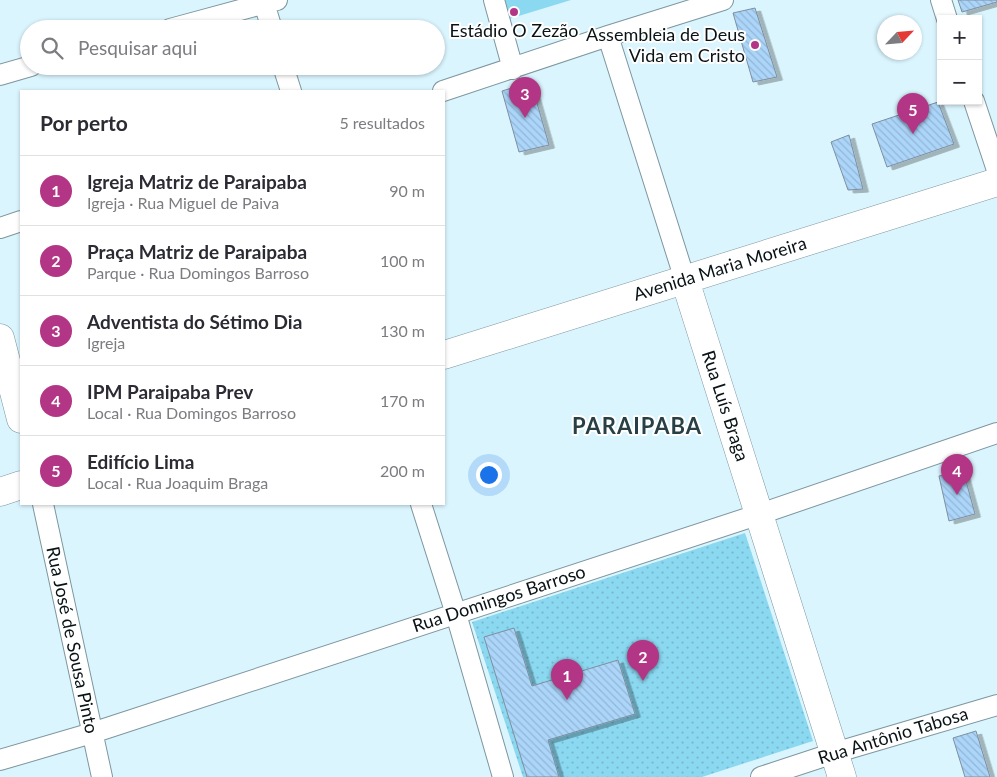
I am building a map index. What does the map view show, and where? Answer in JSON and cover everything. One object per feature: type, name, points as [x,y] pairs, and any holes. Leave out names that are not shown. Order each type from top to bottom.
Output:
[{"type":"main road","name":"Avenida Maria Moreira","points":[[445,355],[997,182]]},
{"type":"main road","name":"Rua Luís Braga","points":[[685,280],[838,765]]},
{"type":"main road","points":[[0,338],[20,415]]},
{"type":"main road","points":[[0,492],[20,485]]},
{"type":"street","points":[[494,0],[513,69]]},
{"type":"street","points":[[445,91],[723,0]]},
{"type":"street","points":[[941,0],[946,15]]},
{"type":"street","points":[[202,20],[268,1],[271,20]]},
{"type":"street","name":"Rua Luís Braga","points":[[608,36],[685,280]]},
{"type":"street","points":[[0,75],[20,69]]},
{"type":"street","points":[[286,75],[291,90]]},
{"type":"street","points":[[975,105],[997,170]]},
{"type":"street","points":[[0,228],[20,221]]},
{"type":"street","name":"Rua Domingos Barroso","points":[[0,760],[92,733],[456,614],[760,514],[997,433]]},
{"type":"street","name":"Rua José de Sousa Pinto","points":[[42,505],[102,777]]},
{"type":"street","points":[[421,505],[456,614],[503,777]]},
{"type":"street","name":"Rua Antônio Tabosa","points":[[761,777],[838,765],[997,705]]},
{"type":"shaded area","name":"Estádio O Zezão","points":[[490,0],[571,0],[496,23]]},
{"type":"shaded area","points":[[745,533],[813,741],[702,777],[523,777],[472,622]]},
{"type":"building","points":[[958,0],[997,0],[997,2],[962,12]]},
{"type":"building","name":"Assembleia de Deus Vida em Cristo","points":[[755,8],[777,77],[753,82],[733,13]]},
{"type":"building","points":[[531,82],[549,145],[519,152],[502,91]]},
{"type":"building","points":[[937,102],[954,144],[887,167],[872,124]]},
{"type":"building","points":[[849,135],[863,189],[848,190],[831,142]]},
{"type":"building","points":[[963,470],[975,514],[949,521],[939,476]]},
{"type":"building","points":[[514,628],[532,686],[618,660],[635,714],[548,740],[559,777],[527,777],[484,637]]},
{"type":"building","points":[[976,731],[990,777],[965,777],[953,738]]},
{"type":"place","name":"Estádio O Zezão","points":[[514,12]]},
{"type":"place","name":"Assembleia de Deus Vida em Cristo","points":[[755,45]]},
{"type":"place","name":"Adventista do Sétimo Dia","points":[[525,118]]},
{"type":"place","name":"Edifício Lima","points":[[913,134]]},
{"type":"place","name":"IPM Paraipaba Prev","points":[[957,495]]},
{"type":"place","name":"Praça Matriz de Paraipaba","points":[[643,681]]},
{"type":"place","name":"Igreja Matriz de Paraipaba","points":[[567,700]]},
{"type":"district","name":"PARAIPABA","points":[[637,426]]}]
